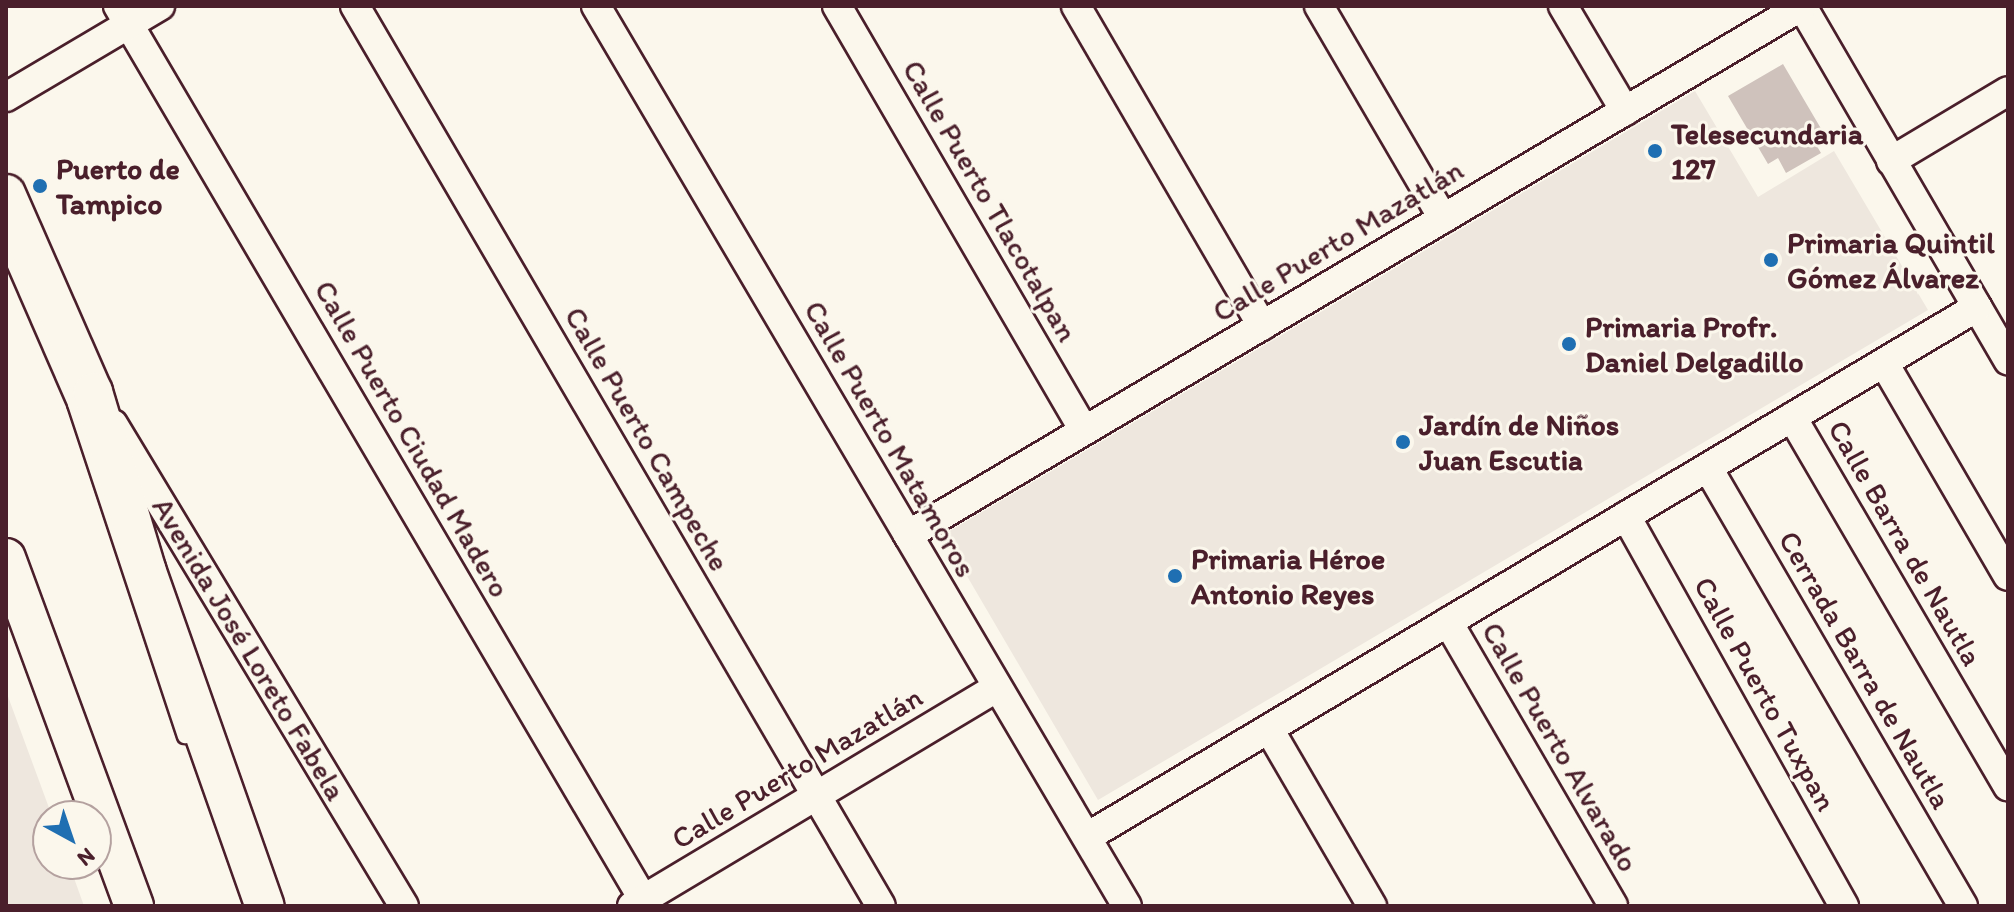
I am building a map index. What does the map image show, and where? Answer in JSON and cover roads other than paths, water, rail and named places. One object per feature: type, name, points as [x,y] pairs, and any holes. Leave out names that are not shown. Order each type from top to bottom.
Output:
[{"type":"street","points":[[6,97],[124,15],[160,6]]},
{"type":"street","name":"Calle Puerto Campeche","points":[[355,6],[881,906]]},
{"type":"street","name":"Calle Puerto Matamoros","points":[[596,6],[1127,906]]},
{"type":"street","name":"Calle Puerto Tlacotalpan","points":[[837,6],[1084,430]]},
{"type":"street","points":[[1076,6],[1262,326]]},
{"type":"street","points":[[1319,6],[1443,218]]},
{"type":"street","points":[[1563,6],[1625,111]]},
{"type":"street","points":[[1802,6],[2008,360]]},
{"type":"street","name":"Calle Puerto Mazatlán","points":[[908,535],[1802,6]]},
{"type":"street","name":"Calle Puerto Ciudad Madero","points":[[124,15],[641,904]]},
{"type":"street","points":[[1891,161],[2008,91]]},
{"type":"street","name":"Avenida José Loreto Fabela","points":[[6,194],[93,392],[146,569],[265,906]]},
{"type":"street","points":[[1087,837],[1977,307]]},
{"type":"street","points":[[1884,363],[2008,576]]},
{"type":"street","name":"Avenida José Loreto Fabela","points":[[93,392],[404,906]]},
{"type":"street","name":"Calle Barra de Nautla","points":[[1792,417],[2008,787]]},
{"type":"street","name":"Cerrada Barra de Nautla","points":[[1708,468],[1963,906]]},
{"type":"street","name":"Calle Puerto Tuxpan","points":[[1626,516],[1844,906]]},
{"type":"street","points":[[6,558],[134,906]]},
{"type":"street","name":"Calle Puerto Alvarado","points":[[1448,622],[1613,906]]},
{"type":"street","name":"Calle Puerto Mazatlán","points":[[641,904],[996,688]]},
{"type":"street","points":[[1269,729],[1372,906]]},
{"type":"lane","points":[[6,245],[75,404],[128,578],[246,906]]},
{"type":"place","name":"Telesecundaria 127","points":[[1655,151]]},
{"type":"place","name":"Puerto de Tampico","points":[[40,186]]},
{"type":"place","name":"Primaria Quintil Gómez Álvarez","points":[[1771,260]]},
{"type":"place","name":"Primaria Profr. Daniel Delgadillo","points":[[1569,344]]},
{"type":"place","name":"Jardín de Niños Juan Escutia","points":[[1403,442]]},
{"type":"place","name":"Primaria Héroe Antonio Reyes","points":[[1175,576]]}]
